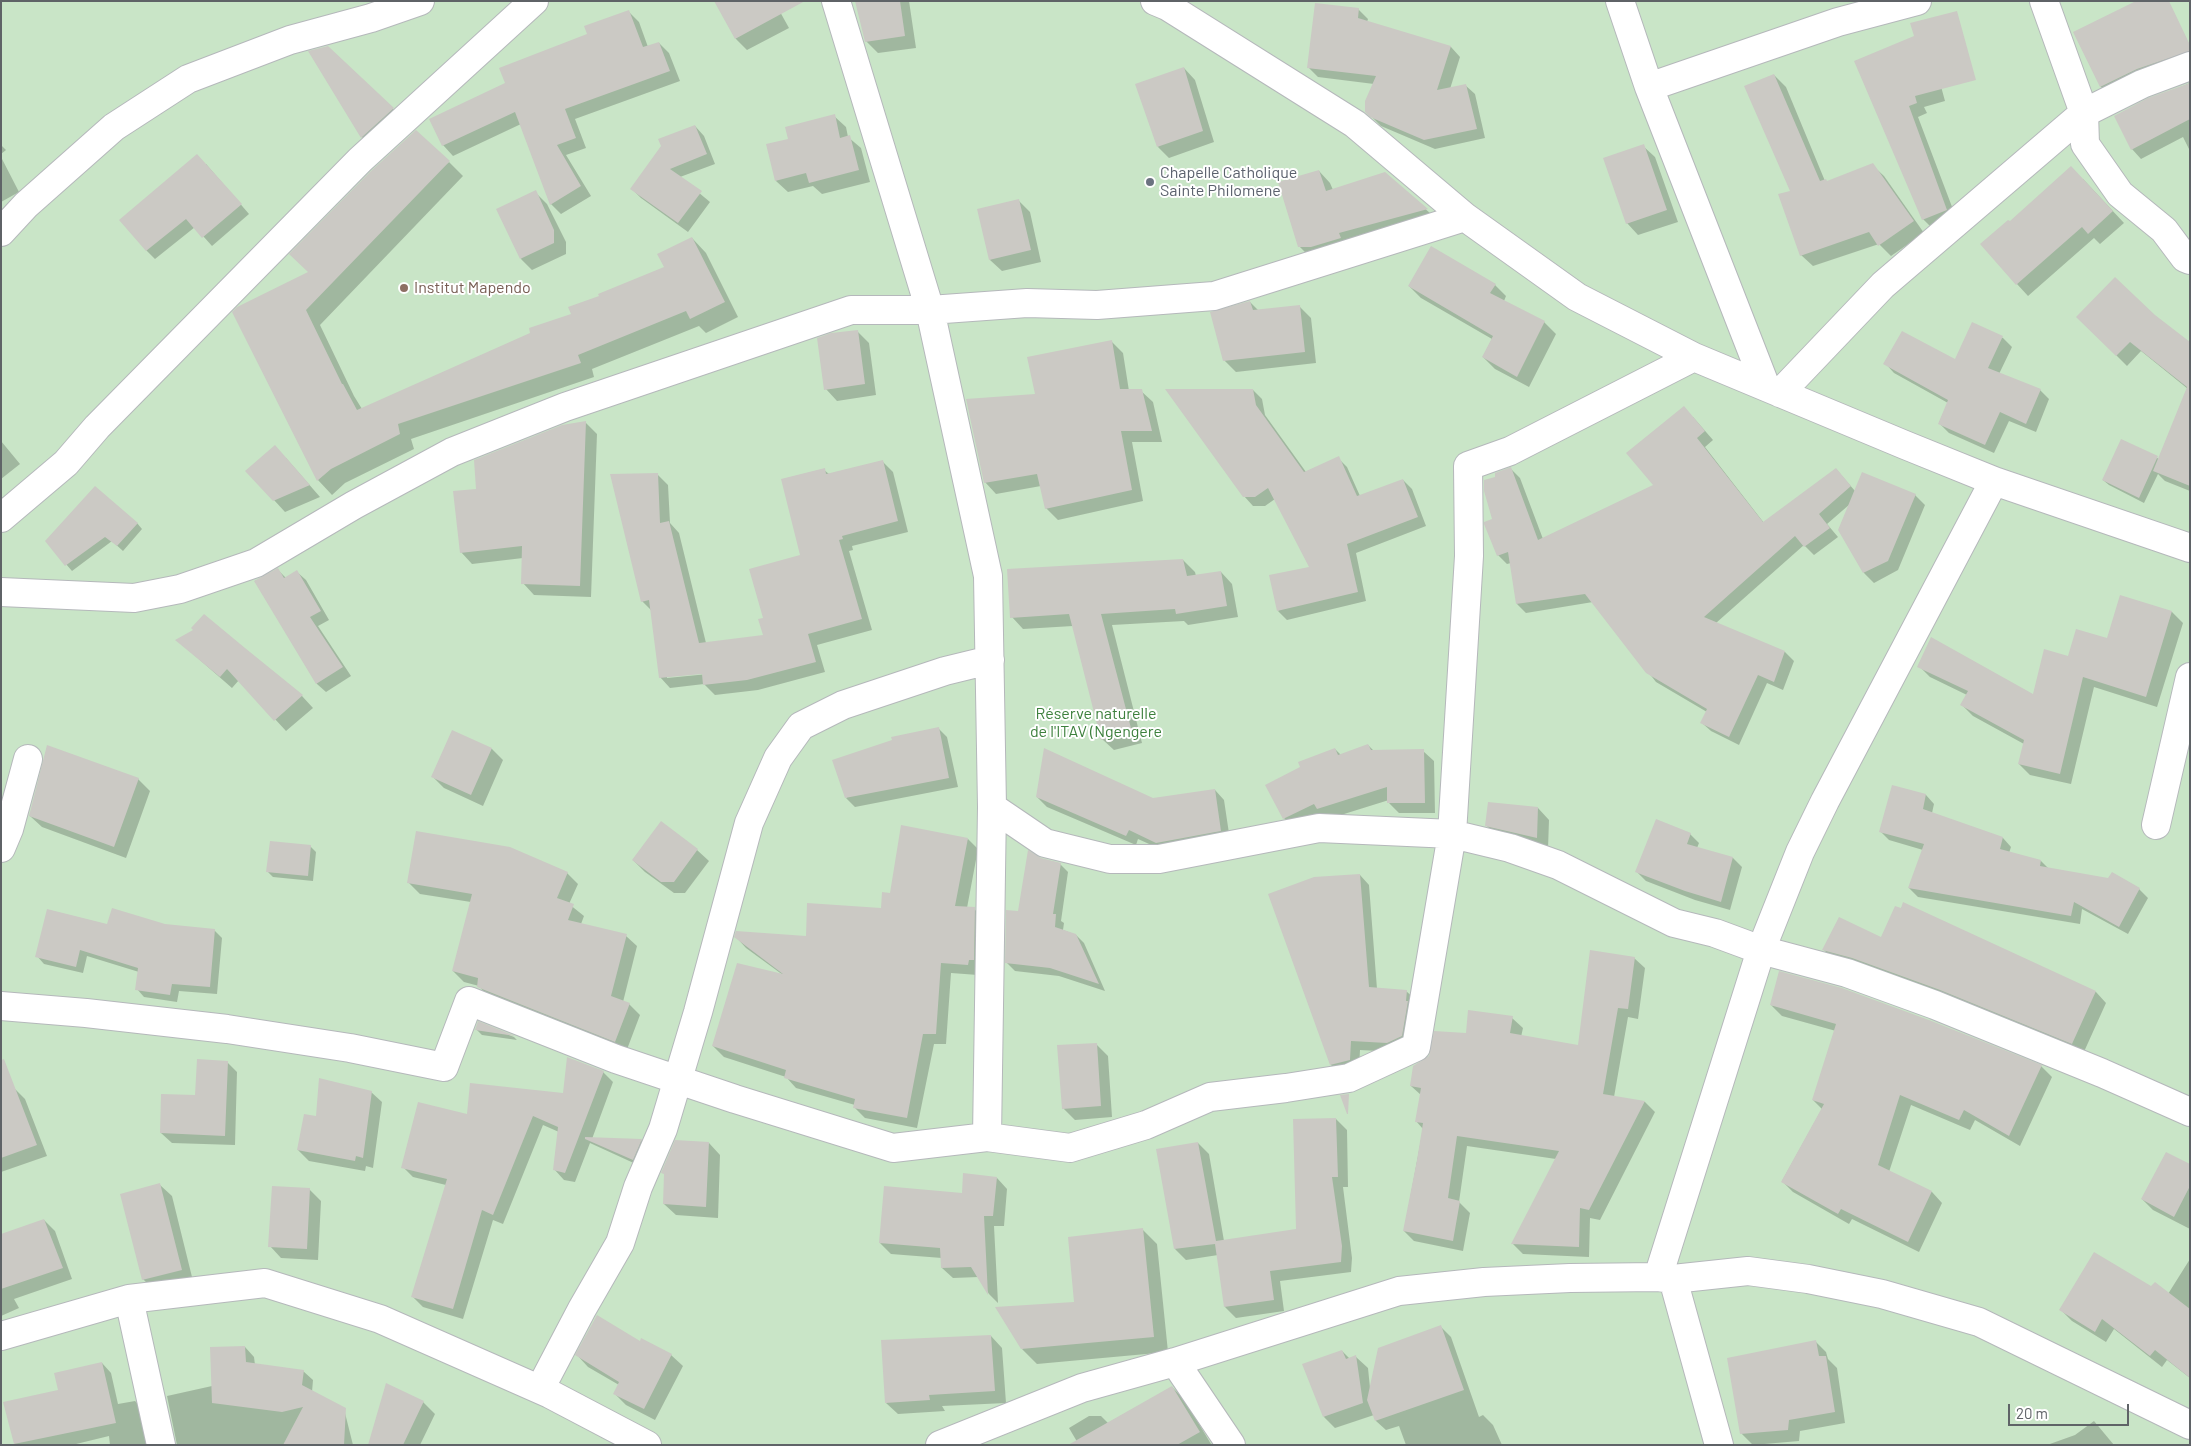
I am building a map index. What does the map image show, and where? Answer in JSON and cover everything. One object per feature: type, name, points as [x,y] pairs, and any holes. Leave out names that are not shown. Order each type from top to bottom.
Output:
[{"type":"street","points":[[1,232],[26,205],[114,127],[188,79],[290,40],[371,18],[420,1]]},
{"type":"street","points":[[1,518],[66,464],[97,427],[360,160],[534,1]]},
{"type":"street","points":[[836,1],[930,310],[988,576],[992,807],[987,1137]]},
{"type":"street","points":[[1154,1],[1167,6],[1355,124],[1465,217],[1577,297],[1694,357],[1994,481],[2190,548]]},
{"type":"street","points":[[1620,1],[1649,87],[1773,390]]},
{"type":"street","points":[[1649,87],[1838,22],[1917,1]]},
{"type":"street","points":[[2044,1],[2084,113],[2085,144],[2120,194],[2164,230],[2185,258],[2190,260]]},
{"type":"street","points":[[1773,390],[1883,285],[2084,113],[2142,84],[2190,66]]},
{"type":"street","points":[[1,592],[134,598],[180,589],[256,563],[354,505],[452,452],[565,407],[851,310],[930,310],[1027,303],[1097,305],[1214,296],[1465,217]]},
{"type":"street","points":[[1,1006],[86,1013],[218,1028],[350,1048],[444,1067],[469,1002],[616,1059],[893,1148],[987,1137],[1070,1148],[1146,1125],[1210,1097],[1349,1078],[1416,1047],[1452,834],[1469,556],[1468,466],[1510,452],[1694,357]]},
{"type":"street","points":[[1719,1445],[1666,1278],[1761,950],[1800,852],[1825,800],[1994,481]]},
{"type":"street","points":[[540,1390],[582,1309],[620,1243],[638,1187],[663,1129],[698,1012],[749,822],[778,758],[801,726],[843,705],[945,671],[990,660]]},
{"type":"street","points":[[2156,825],[2190,677]]},
{"type":"street","points":[[1,848],[9,829],[28,759]]},
{"type":"street","points":[[992,807],[1045,843],[1110,859],[1159,859],[1319,828],[1452,834],[1510,848],[1558,865],[1674,923],[1715,933],[1761,950],[1847,974],[1935,1005],[2102,1073],[2190,1112]]},
{"type":"street","points":[[940,1445],[1082,1388],[1175,1362],[1399,1291],[1484,1282],[1570,1278],[1666,1278],[1748,1271],[1808,1279],[1882,1294],[1979,1322],[2189,1422]]},
{"type":"street","points":[[1,1336],[129,1299],[265,1284],[380,1319],[540,1390],[647,1445]]},
{"type":"street","points":[[129,1299],[161,1445]]},
{"type":"street","points":[[1175,1362],[1231,1445]]},
{"type":"green space","name":"Réserve naturelle de l'ITAV (Ngengere","points":[[1,1],[2190,1],[2190,1445],[1,1445]]},
{"type":"building","points":[[714,1],[805,1],[735,39]]},
{"type":"building","points":[[855,1],[900,1],[905,36],[865,42]]},
{"type":"building","points":[[2136,1],[2169,1],[2190,45],[2190,51],[2137,69],[2100,87],[2073,32]]},
{"type":"building","points":[[1315,3],[1359,8],[1358,18],[1451,46],[1437,90],[1466,84],[1477,129],[1424,140],[1370,117],[1365,112],[1365,101],[1376,76],[1307,68]]},
{"type":"building","points":[[629,10],[643,47],[659,42],[670,71],[565,109],[576,138],[557,145],[581,186],[550,205],[515,112],[442,146],[429,119],[505,83],[499,68],[587,34],[584,26]]},
{"type":"building","points":[[1957,11],[1976,80],[1915,96],[1917,103],[1909,106],[1947,210],[1922,220],[1854,61],[1914,36],[1910,23]]},
{"type":"building","points":[[328,46],[394,108],[361,138],[308,51]]},
{"type":"building","points":[[1184,67],[1203,131],[1157,147],[1135,84]]},
{"type":"building","points":[[1774,74],[1820,181],[1826,179],[1827,181],[1873,163],[1914,221],[1878,246],[1869,232],[1800,256],[1778,194],[1790,191],[1744,86]]},
{"type":"building","points":[[2190,83],[2190,119],[2131,150],[2114,116],[2148,98]]},
{"type":"building","points":[[835,114],[840,138],[850,135],[859,170],[809,183],[806,173],[775,181],[766,144],[788,139],[785,127]]},
{"type":"building","points":[[695,125],[707,154],[670,169],[702,191],[678,223],[630,189],[661,146],[658,139]]},
{"type":"building","points":[[416,130],[450,161],[306,310],[342,384],[357,410],[530,333],[529,328],[571,314],[568,307],[599,296],[598,294],[664,267],[657,254],[692,237],[725,302],[690,319],[686,311],[578,355],[581,363],[398,424],[400,434],[331,469],[317,481],[232,312],[237,307],[308,272],[289,254],[371,171]]},
{"type":"building","points":[[1644,144],[1667,210],[1626,224],[1603,158]]},
{"type":"building","points":[[197,154],[242,204],[202,238],[186,219],[146,251],[119,220]]},
{"type":"building","points":[[2071,166],[2113,211],[2088,234],[2082,227],[2016,285],[1980,244],[2008,220],[2010,221]]},
{"type":"building","points":[[1319,170],[1326,191],[1385,172],[1428,209],[1339,233],[1341,238],[1311,247],[1298,247],[1278,182]]},
{"type":"building","points":[[536,190],[554,230],[554,243],[520,259],[496,209]]},
{"type":"building","points":[[1019,199],[1031,250],[989,260],[977,209]]},
{"type":"building","points":[[1431,246],[1496,284],[1490,293],[1545,321],[1517,377],[1482,357],[1493,336],[1408,286]]},
{"type":"building","points":[[2115,277],[2155,315],[2190,342],[2190,486],[2153,471],[2187,387],[2130,342],[2116,356],[2076,317]]},
{"type":"building","points":[[1250,301],[1253,310],[1300,305],[1305,352],[1223,361],[1210,312]]},
{"type":"building","points":[[1972,322],[2003,336],[1988,368],[2041,389],[2026,424],[2000,412],[1985,445],[1938,424],[1948,400],[1883,364],[1902,331],[1955,359]]},
{"type":"building","points":[[858,330],[865,384],[824,390],[817,338],[831,333]]},
{"type":"building","points":[[1112,340],[1120,389],[1142,389],[1152,431],[1121,431],[1132,490],[1045,509],[1037,474],[984,483],[966,399],[1035,394],[1027,357]]},
{"type":"building","points":[[1165,389],[1253,389],[1256,405],[1304,472],[1339,456],[1357,496],[1403,479],[1418,517],[1347,544],[1358,592],[1277,611],[1269,575],[1309,567],[1268,488],[1255,497],[1243,497]]},
{"type":"building","points":[[1684,406],[1705,431],[1697,438],[1763,522],[1836,468],[1851,486],[1819,514],[1830,528],[1804,547],[1795,536],[1704,617],[1785,651],[1774,682],[1758,675],[1729,737],[1700,723],[1707,709],[1646,673],[1585,594],[1516,604],[1508,552],[1497,556],[1484,524],[1484,522],[1492,519],[1484,491],[1484,480],[1495,477],[1495,473],[1511,467],[1538,540],[1653,485],[1626,453]]},
{"type":"building","points":[[586,421],[580,586],[521,584],[522,546],[460,553],[453,491],[476,489],[474,460],[562,425]]},
{"type":"building","points":[[2121,439],[2158,456],[2139,498],[2102,480]]},
{"type":"building","points":[[275,445],[310,485],[273,501],[245,471]]},
{"type":"building","points":[[883,460],[898,521],[842,536],[843,539],[839,540],[862,619],[808,634],[816,662],[747,680],[703,685],[702,674],[659,678],[649,600],[641,602],[610,474],[658,473],[660,523],[669,521],[699,643],[763,635],[758,619],[763,618],[749,569],[800,555],[781,479],[825,468],[826,474]]},
{"type":"building","points":[[1862,472],[1916,494],[1888,561],[1863,573],[1838,530]]},
{"type":"building","points":[[95,486],[138,523],[117,546],[105,537],[65,566],[45,541]]},
{"type":"building","points":[[1183,559],[1187,576],[1221,571],[1227,606],[1176,614],[1175,609],[1101,614],[1132,732],[1101,740],[1069,614],[1010,618],[1007,569]]},
{"type":"building","points":[[278,568],[284,578],[297,570],[321,611],[310,617],[343,667],[316,684],[254,581]]},
{"type":"building","points":[[2120,595],[2172,611],[2146,697],[2083,677],[2060,774],[2018,764],[2024,740],[1960,705],[1968,691],[1917,667],[1931,637],[2033,694],[2044,649],[2068,656],[2076,629],[2107,638]]},
{"type":"building","points":[[204,614],[303,695],[274,721],[227,669],[220,677],[175,640],[193,630],[191,628]]},
{"type":"building","points":[[939,727],[949,778],[845,798],[832,760],[892,740],[891,737]]},
{"type":"building","points":[[452,730],[492,748],[471,795],[431,777]]},
{"type":"building","points":[[1368,744],[1371,750],[1424,749],[1425,803],[1387,803],[1387,787],[1317,809],[1314,804],[1283,819],[1265,785],[1300,767],[1298,762],[1335,748],[1338,755]]},
{"type":"building","points":[[47,745],[139,778],[114,847],[29,816]]},
{"type":"building","points":[[1044,748],[1153,798],[1215,789],[1221,831],[1156,843],[1129,830],[1126,836],[1036,797]]},
{"type":"building","points":[[1892,785],[1926,794],[1923,809],[2003,837],[2000,849],[2041,860],[2040,866],[2108,878],[2112,872],[2140,888],[2119,927],[2074,902],[2071,916],[1908,888],[1924,844],[1879,832]]},
{"type":"building","points":[[1488,802],[1538,807],[1537,838],[1485,826]]},
{"type":"building","points":[[1656,819],[1691,833],[1687,844],[1733,857],[1721,902],[1635,872]]},
{"type":"building","points":[[661,821],[698,849],[674,882],[661,882],[632,860]]},
{"type":"building","points":[[901,825],[968,838],[955,906],[975,907],[974,960],[969,960],[968,965],[941,963],[936,1034],[923,1034],[907,1118],[853,1108],[855,1099],[784,1078],[786,1070],[712,1046],[737,963],[783,974],[734,937],[736,931],[806,936],[807,903],[881,908],[882,892],[890,893]]},
{"type":"building","points":[[416,831],[510,847],[568,872],[557,898],[574,904],[568,920],[627,934],[611,996],[630,1003],[615,1042],[477,987],[478,978],[452,971],[472,894],[407,883]]},
{"type":"building","points":[[270,841],[311,845],[308,876],[266,872]]},
{"type":"building","points":[[1028,850],[1041,858],[1061,863],[1053,914],[1056,914],[1055,927],[1076,934],[1099,984],[1050,968],[1005,963],[1006,910],[1018,911]]},
{"type":"building","points":[[1360,874],[1369,987],[1407,990],[1406,1001],[1408,1001],[1402,1036],[1387,1043],[1351,1041],[1350,1060],[1330,1065],[1268,894],[1314,877]]},
{"type":"building","points":[[1903,902],[2096,991],[2072,1044],[1940,990],[1852,958],[1822,950],[1839,917],[1881,937],[1895,906],[1901,908]]},
{"type":"building","points":[[112,908],[165,924],[215,929],[210,987],[172,984],[170,995],[135,990],[138,968],[80,950],[76,967],[35,957],[47,909],[107,924]]},
{"type":"building","points":[[1590,950],[1635,957],[1628,1009],[1618,1008],[1603,1094],[1645,1101],[1589,1210],[1580,1208],[1579,1247],[1511,1244],[1559,1151],[1457,1136],[1448,1198],[1460,1201],[1453,1241],[1403,1231],[1423,1123],[1415,1122],[1421,1088],[1410,1086],[1413,1066],[1429,1056],[1434,1031],[1466,1033],[1468,1010],[1513,1016],[1510,1033],[1578,1045]]},
{"type":"building","points":[[1779,971],[1842,988],[2042,1065],[2009,1136],[1964,1110],[1959,1120],[1900,1095],[1878,1165],[1932,1191],[1908,1242],[1841,1209],[1838,1214],[1781,1182],[1824,1104],[1812,1100],[1836,1024],[1770,1005]]},
{"type":"building","points":[[478,1021],[515,1036],[475,1030]]},
{"type":"building","points":[[1097,1043],[1101,1106],[1062,1109],[1057,1045]]},
{"type":"building","points":[[567,1057],[604,1071],[565,1173],[553,1170],[558,1127],[533,1116],[493,1215],[482,1210],[453,1309],[411,1297],[447,1179],[401,1168],[418,1102],[467,1114],[470,1083],[563,1093]]},
{"type":"building","points":[[4,1059],[37,1145],[1,1158],[1,1060]]},
{"type":"building","points":[[197,1059],[228,1061],[225,1136],[160,1133],[161,1094],[195,1095]]},
{"type":"building","points":[[319,1078],[372,1091],[363,1158],[356,1156],[355,1161],[297,1150],[304,1114],[316,1116]]},
{"type":"building","points":[[1349,1094],[1348,1114],[1347,1114],[1340,1095]]},
{"type":"building","points":[[1336,1118],[1338,1177],[1332,1177],[1342,1246],[1341,1262],[1270,1271],[1274,1300],[1224,1307],[1215,1244],[1174,1249],[1156,1149],[1198,1142],[1216,1241],[1296,1229],[1293,1119]]},
{"type":"building","points":[[585,1137],[642,1139],[633,1160],[585,1139]]},
{"type":"building","points":[[675,1140],[709,1142],[706,1207],[663,1204],[664,1174],[661,1173]]},
{"type":"building","points":[[2166,1152],[2190,1164],[2190,1186],[2174,1217],[2141,1199]]},
{"type":"building","points":[[963,1173],[997,1177],[993,1216],[984,1216],[988,1295],[971,1267],[941,1268],[940,1248],[879,1243],[884,1186],[962,1193]]},
{"type":"building","points":[[160,1183],[182,1270],[142,1280],[120,1194]]},
{"type":"building","points":[[272,1186],[310,1188],[307,1249],[268,1247]]},
{"type":"building","points":[[44,1219],[63,1268],[1,1289],[1,1234]]},
{"type":"building","points":[[1143,1228],[1154,1337],[1021,1349],[995,1307],[1074,1302],[1068,1237]]},
{"type":"building","points":[[2094,1252],[2151,1286],[2155,1282],[2190,1309],[2190,1378],[2155,1350],[2150,1356],[2102,1319],[2095,1332],[2059,1310]]},
{"type":"building","points":[[597,1315],[640,1341],[641,1338],[672,1354],[644,1409],[613,1394],[619,1382],[575,1355]]},
{"type":"building","points":[[1441,1325],[1464,1390],[1375,1421],[1367,1400],[1378,1348]]},
{"type":"building","points":[[991,1335],[995,1391],[929,1395],[930,1400],[885,1403],[881,1340]]},
{"type":"building","points":[[1816,1340],[1819,1356],[1826,1356],[1835,1412],[1789,1420],[1788,1430],[1740,1434],[1727,1358]]},
{"type":"building","points":[[245,1346],[246,1362],[304,1370],[302,1385],[346,1408],[344,1445],[283,1445],[303,1407],[282,1412],[212,1403],[210,1347]]},
{"type":"building","points":[[1342,1350],[1346,1359],[1356,1355],[1363,1403],[1323,1417],[1302,1364]]},
{"type":"building","points":[[102,1362],[116,1423],[14,1444],[3,1402],[58,1390],[54,1373]]},
{"type":"building","points":[[386,1383],[424,1401],[403,1445],[368,1445]]},
{"type":"building","points":[[1172,1386],[1200,1432],[1177,1445],[1068,1445]]},
{"type":"place","name":"Chapelle Catholique Sainte Philomene","points":[[1150,182]]},
{"type":"place","name":"Institut Mapendo","points":[[404,288]]}]
